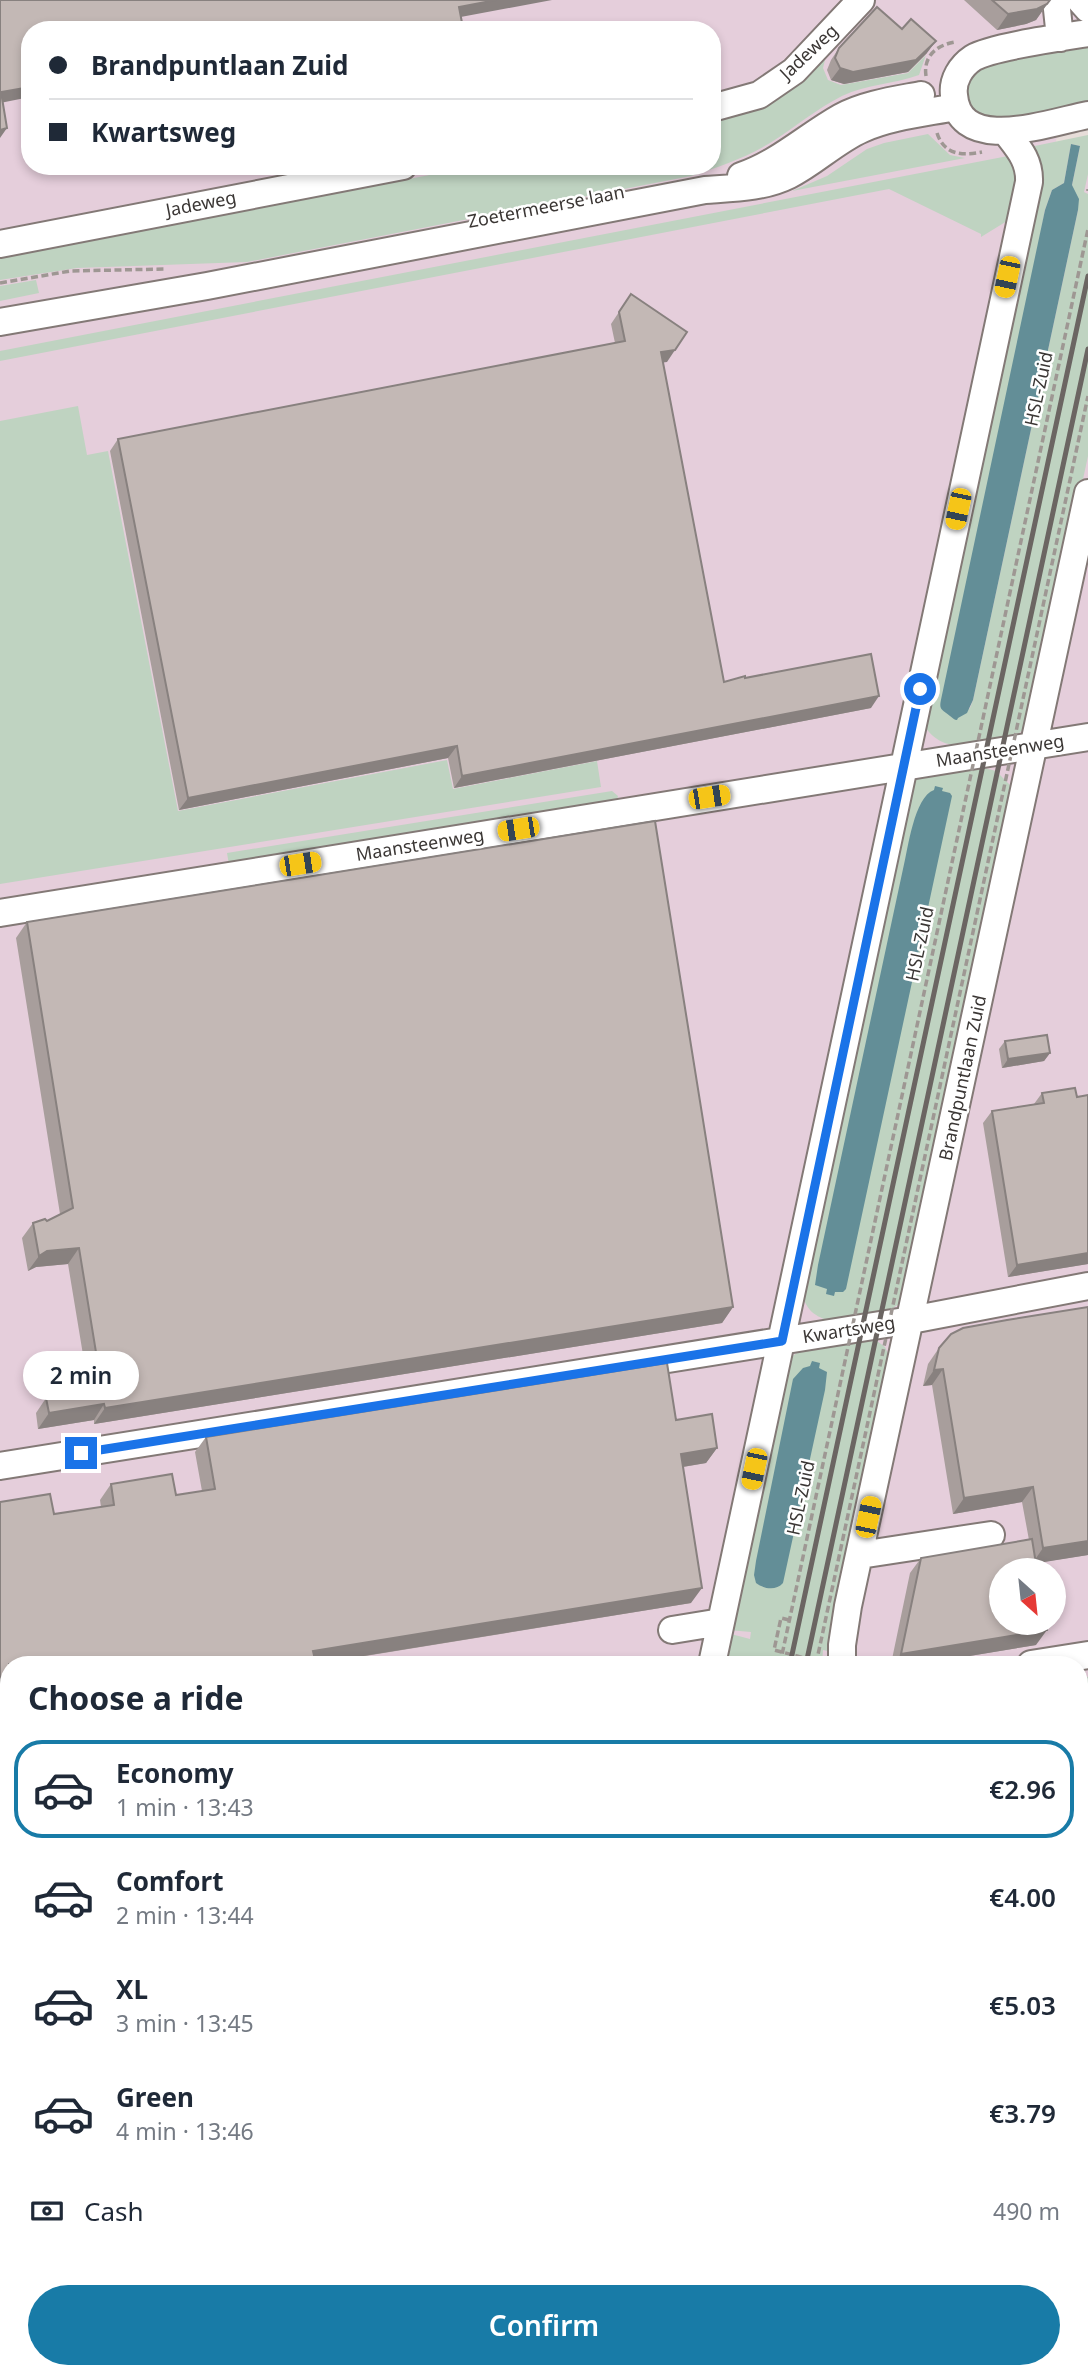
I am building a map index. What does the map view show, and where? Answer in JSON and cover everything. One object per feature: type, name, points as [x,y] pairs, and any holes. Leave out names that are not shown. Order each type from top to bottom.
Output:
[{"type":"street","name":"Jadeweg","points":[[721,106],[759,95],[794,71],[861,0]]},
{"type":"street","points":[[1056,0],[1060,38]]},
{"type":"street","points":[[1080,0],[1088,9]]},
{"type":"street","points":[[1088,33],[974,57],[962,68],[955,98],[962,117],[976,128],[988,131],[1005,131],[1088,115]]},
{"type":"street","name":"Zoetermeerse laan","points":[[0,321],[207,286],[705,190],[764,167],[843,116],[882,103],[955,98]]},
{"type":"street","points":[[714,1656],[1029,183],[1030,172],[1025,157],[1005,131]]},
{"type":"street","name":"Jadeweg","points":[[0,244],[356,175]]},
{"type":"street","name":"Brandpuntlaan Zuid","points":[[835,1656],[844,1632],[1088,493]]},
{"type":"street","name":"Maansteenweg","points":[[0,913],[1088,737]]},
{"type":"street","name":"Kwartsweg","points":[[0,1466],[911,1320],[1088,1286]]},
{"type":"street","points":[[860,1555],[991,1535]]},
{"type":"street","points":[[672,1630],[721,1622]]},
{"type":"path","points":[[926,78],[925,69],[932,52],[939,46],[958,41]]},
{"type":"path","name":"HSL-Zuid","points":[[782,1656],[1088,229]]},
{"type":"path","points":[[0,283],[70,271],[172,269]]},
{"type":"path","points":[[818,1656],[1088,396]]},
{"type":"path","points":[[789,1620],[781,1618],[774,1650],[801,1656]]},
{"type":"shaded area","points":[[0,0],[1083,0],[1055,146],[1088,140],[1088,1656],[0,1656]]},
{"type":"green space","points":[[1088,38],[1088,109],[1042,118],[1006,120],[990,118],[978,112],[970,102],[969,84],[977,67]]},
{"type":"green space","points":[[926,55],[919,75],[842,96],[761,148],[721,166],[721,119],[748,112],[775,100],[800,82],[826,56],[823,68],[828,80],[841,85],[908,73]]},
{"type":"green space","points":[[928,134],[950,155],[965,158],[792,191],[827,176],[867,149]]},
{"type":"green space","points":[[1088,135],[1088,174],[1084,192],[1088,194],[1088,456],[1033,711],[1019,733],[979,744],[952,745],[940,741],[930,733],[922,721],[1025,148]],"holes":[[[1071,144],[1080,146],[1072,185],[1078,210],[973,700],[970,708],[958,717],[950,716],[1045,210],[1052,190],[1064,183]]]},
{"type":"green space","points":[[1008,156],[1016,177],[1007,221],[981,237],[981,234],[889,189],[0,361],[0,351]]},
{"type":"green space","points":[[429,175],[694,175],[247,262],[77,268],[0,280],[0,258]]},
{"type":"green space","points":[[36,280],[39,293],[0,301],[0,286]]},
{"type":"green space","points":[[78,406],[87,455],[108,451],[178,811],[447,760],[453,789],[597,761],[601,787],[0,884],[0,421]]},
{"type":"green space","points":[[981,767],[996,771],[1012,787],[904,1301],[888,1311],[831,1321],[812,1312],[802,1293],[914,782],[919,778]]},
{"type":"green space","points":[[612,791],[618,796],[617,800],[611,803],[229,865],[227,853]]},
{"type":"green space","points":[[873,1338],[885,1347],[889,1356],[832,1652],[823,1650],[823,1656],[723,1656],[727,1633],[750,1639],[751,1632],[728,1630],[789,1359],[799,1351]]},
{"type":"water","points":[[1071,144],[1080,146],[1072,185],[1079,199],[1078,210],[973,700],[967,713],[956,720],[942,710],[941,700],[1045,210],[1052,190],[1064,183]]},
{"type":"water","points":[[935,786],[943,788],[942,791],[952,796],[846,1289],[843,1292],[835,1292],[834,1296],[826,1294],[827,1289],[815,1285],[818,1265],[910,837],[921,802]]},
{"type":"water","points":[[812,1361],[820,1363],[819,1368],[827,1372],[825,1390],[783,1583],[777,1587],[766,1588],[756,1583],[756,1561],[793,1379],[803,1368],[810,1366]]},
{"type":"building","points":[[0,0],[496,0],[459,7],[462,21],[21,21],[21,89],[1,92],[7,128],[0,130]]},
{"type":"building","points":[[992,0],[1050,0],[1037,9],[1008,14]]},
{"type":"building","points":[[877,7],[902,29],[911,19],[936,41],[916,60],[853,72],[840,68],[835,58],[839,48]]},
{"type":"building","points":[[631,294],[687,332],[675,350],[661,352],[724,682],[871,654],[879,696],[462,776],[457,746],[188,798],[118,439],[625,341],[619,312]]},
{"type":"building","points":[[655,821],[733,1307],[105,1408],[104,1404],[49,1413],[46,1398],[102,1389],[79,1248],[47,1251],[39,1256],[33,1223],[45,1219],[47,1221],[73,1208],[27,922]]},
{"type":"building","points":[[1047,1035],[1050,1053],[1008,1059],[1005,1041]]},
{"type":"building","points":[[1075,1088],[1077,1097],[1088,1095],[1088,1253],[1017,1265],[992,1111],[1044,1103],[1042,1093]]},
{"type":"building","points":[[1088,1307],[1088,1541],[1043,1548],[1033,1487],[964,1498],[943,1369],[934,1370],[939,1348],[951,1334],[963,1328]]},
{"type":"building","points":[[667,1363],[676,1420],[712,1414],[717,1448],[681,1454],[702,1588],[313,1651],[314,1656],[0,1656],[0,1502],[50,1494],[54,1514],[114,1505],[111,1484],[172,1474],[176,1495],[215,1489],[206,1437]]},
{"type":"building","points":[[1032,1539],[1035,1558],[989,1558],[989,1635],[1017,1635],[901,1654],[921,1558]]},
{"type":"railway","points":[[792,1656],[1088,276]]},
{"type":"railway","points":[[808,1656],[1088,349]]},
{"type":"route","points":[[81,1453],[782,1341],[920,689]]}]
